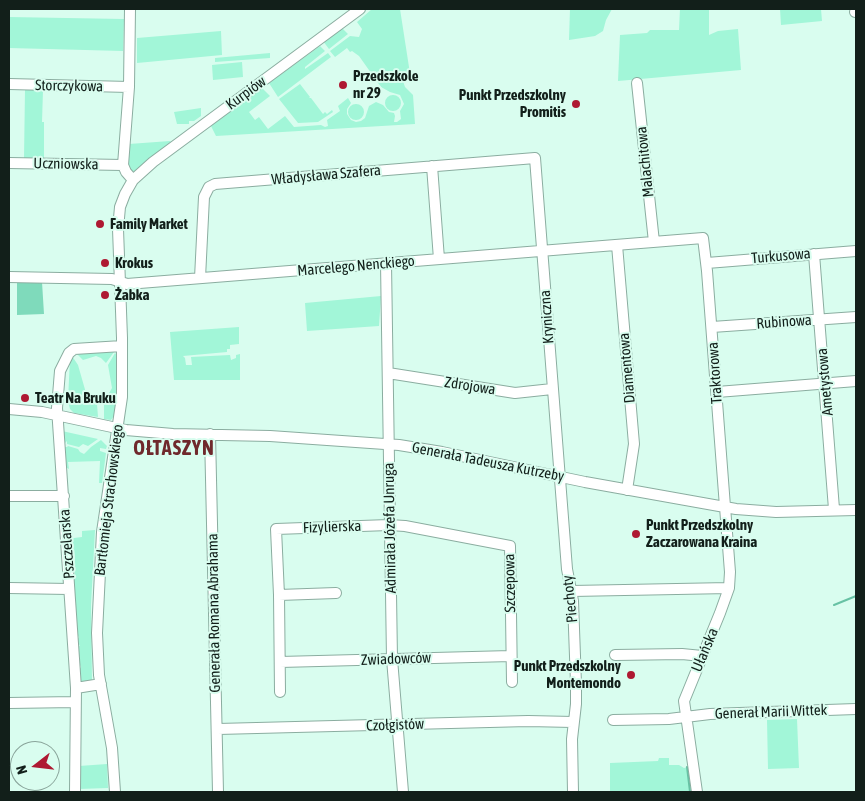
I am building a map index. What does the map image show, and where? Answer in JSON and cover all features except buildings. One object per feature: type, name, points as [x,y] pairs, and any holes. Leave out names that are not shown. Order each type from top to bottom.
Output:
[{"type":"street","points":[[130,9],[129,87],[122,165],[134,180]]},
{"type":"street","name":"Kurpiów","points":[[134,180],[152,162],[360,9]]},
{"type":"street","name":"Malachitowa","points":[[637,83],[654,242]]},
{"type":"street","name":"Storczykowa","points":[[9,84],[129,87]]},
{"type":"street","name":"Władysława Szafera","points":[[200,278],[204,197],[209,187],[215,184],[536,158]]},
{"type":"street","name":"Kryniczna","points":[[536,158],[560,476]]},
{"type":"street","name":"Uczniowska","points":[[9,163],[122,165]]},
{"type":"street","points":[[432,166],[439,259]]},
{"type":"street","name":"Bartłomieja Strachowskiego","points":[[115,792],[112,748],[101,684],[97,633],[101,544],[122,397],[118,229],[120,211],[125,194],[134,180]]},
{"type":"street","name":"Marcelego Nenckiego","points":[[9,277],[112,279],[127,284],[703,238]]},
{"type":"street","name":"Traktorowa","points":[[703,238],[707,262],[725,508]]},
{"type":"street","name":"Diamentowa","points":[[617,245],[634,444],[627,490]]},
{"type":"street","name":"Turkusowa","points":[[707,262],[856,250]]},
{"type":"street","name":"Ametystowa","points":[[814,254],[834,510]]},
{"type":"street","name":"Admirała Józefa Unruga","points":[[386,264],[392,659],[403,792]]},
{"type":"street","name":"Rubinowa","points":[[712,327],[856,317]]},
{"type":"street","name":"Pszczelarska","points":[[75,792],[76,688],[58,415],[60,371],[66,357],[74,349],[120,346]]},
{"type":"street","name":"Zdrojowa","points":[[388,373],[515,393],[552,389]]},
{"type":"street","points":[[717,392],[856,381]]},
{"type":"street","name":"Generała Tadeusza Kutrzeby","points":[[9,409],[33,410],[118,430],[240,434],[388,443],[725,508],[776,512],[856,510]]},
{"type":"street","name":"Generała Romana Abrahama","points":[[210,434],[218,792]]},
{"type":"street","name":"Piechoty","points":[[560,476],[567,569],[572,591],[576,684],[576,704],[573,722],[573,792]]},
{"type":"street","points":[[9,496],[64,496]]},
{"type":"street","name":"Ułańska","points":[[697,792],[684,701],[729,588],[730,572],[725,508]]},
{"type":"street","name":"Fizylierska","points":[[279,595],[276,529],[389,525]]},
{"type":"street","name":"Szczepowa","points":[[389,525],[405,526],[510,546],[512,682]]},
{"type":"street","points":[[9,588],[69,589]]},
{"type":"street","points":[[572,591],[729,588]]},
{"type":"street","points":[[280,692],[279,595],[336,593]]},
{"type":"street","points":[[615,655],[682,654],[702,656]]},
{"type":"street","name":"Zwiadowców","points":[[280,662],[511,656]]},
{"type":"street","points":[[76,688],[101,684]]},
{"type":"street","points":[[9,702],[75,702]]},
{"type":"street","name":"Generał Marii Wittek","points":[[612,720],[668,719],[685,716],[856,709]]},
{"type":"street","name":"Czołgistów","points":[[218,729],[528,721],[573,722]]},
{"type":"green space","points":[[372,9],[400,9],[411,80],[403,81],[405,87],[413,95],[415,124],[216,136],[211,126],[262,88],[270,96],[249,112],[255,120],[259,117],[268,129],[285,116],[294,127],[328,126],[327,120],[340,111],[338,106],[348,98],[351,103],[347,109],[347,114],[351,120],[356,122],[365,118],[369,106],[376,102],[383,105],[389,112],[394,113],[394,122],[401,119],[400,111],[404,104],[400,95],[381,87],[359,56],[352,51],[350,52],[347,48],[335,57],[330,51],[350,36],[359,37],[362,29],[357,22]]},
{"type":"green space","points":[[570,9],[612,9],[603,31],[595,36],[569,40]]},
{"type":"green space","points":[[680,9],[709,9],[709,35],[718,31],[738,29],[741,70],[618,81],[620,35],[647,33],[650,30],[679,30]]},
{"type":"green space","points":[[780,9],[821,9],[822,21],[781,25]]},
{"type":"green space","points":[[9,17],[124,19],[123,51],[9,48]]},
{"type":"green space","points":[[341,27],[348,34],[329,49],[323,41]]},
{"type":"green space","points":[[221,31],[222,55],[137,63],[137,38]]},
{"type":"green space","points":[[320,46],[325,51],[305,69],[328,53],[331,57],[278,97],[269,83]]},
{"type":"green space","points":[[270,53],[270,58],[215,62],[215,58]]},
{"type":"green space","points":[[242,62],[243,77],[213,80],[212,65]]},
{"type":"green space","points":[[300,84],[323,114],[325,112],[327,114],[332,110],[333,112],[318,122],[298,123],[279,99]]},
{"type":"green space","points":[[25,90],[43,90],[44,159],[24,158]]},
{"type":"green space","points":[[393,95],[399,97],[401,103],[399,109],[393,111],[387,109],[385,103],[387,97]]},
{"type":"green space","points":[[356,104],[364,112],[356,120],[348,112]]},
{"type":"green space","points":[[201,108],[201,116],[194,121],[189,121],[189,124],[177,124],[174,112]]},
{"type":"green space","points":[[170,141],[135,171],[131,171],[128,168],[129,144]]},
{"type":"green space","points":[[17,282],[42,282],[44,314],[17,315]]},
{"type":"green space","points":[[381,296],[379,326],[307,331],[305,303]]},
{"type":"green space","points":[[239,327],[239,344],[230,345],[230,349],[227,349],[227,352],[183,356],[186,365],[192,365],[191,357],[230,355],[231,360],[240,354],[240,380],[174,380],[170,332]]},
{"type":"green space","points":[[111,349],[114,352],[106,363],[96,356],[83,360],[76,353]]},
{"type":"green space","points":[[115,353],[117,355],[116,413],[111,420],[104,419],[104,402],[112,388],[108,365]]},
{"type":"green space","points":[[72,356],[78,365],[86,393],[97,404],[98,417],[74,413],[70,409],[68,401],[70,358]]},
{"type":"green space","points":[[62,431],[98,439],[88,446],[83,444],[79,447],[67,444],[67,441],[64,444]]},
{"type":"green space","points":[[101,440],[107,446],[106,449],[100,448],[100,451],[106,453],[102,483],[99,483],[100,461],[68,462],[69,469],[64,466],[66,455],[63,453],[64,447],[68,446],[78,449],[84,454]]},
{"type":"green space","points":[[95,530],[91,605],[92,682],[81,683],[78,671],[81,667],[80,665],[78,667],[77,663],[80,657],[76,651],[80,645],[75,643],[79,637],[76,637],[73,577],[75,577],[72,564],[75,561],[74,549],[70,550],[69,542],[74,538],[82,537],[82,531]]},
{"type":"green space","points":[[797,719],[799,768],[768,769],[767,720]]},
{"type":"green space","points":[[659,758],[669,758],[669,765],[679,765],[684,768],[691,766],[694,792],[610,792],[610,763],[658,761]]},
{"type":"green space","points":[[107,764],[108,788],[79,789],[79,766]]},
{"type":"waterway","points":[[834,605],[856,596]]},
{"type":"waterway","points":[[687,767],[690,792]]},
{"type":"place","name":"Przedszkole nr 29","points":[[343,85]]},
{"type":"place","name":"Punkt Przedszkolny Promitis","points":[[576,104]]},
{"type":"place","name":"Family Market","points":[[100,224]]},
{"type":"place","name":"Krokus","points":[[105,263]]},
{"type":"place","name":"Żabka","points":[[105,295]]},
{"type":"place","name":"Teatr Na Bruku","points":[[25,398]]},
{"type":"place","name":"Punkt Przedszkolny Zaczarowana Kraina","points":[[636,534]]},
{"type":"place","name":"Punkt Przedszkolny Montemondo","points":[[631,675]]},
{"type":"district","name":"OŁTASZYN","points":[[174,449]]}]
